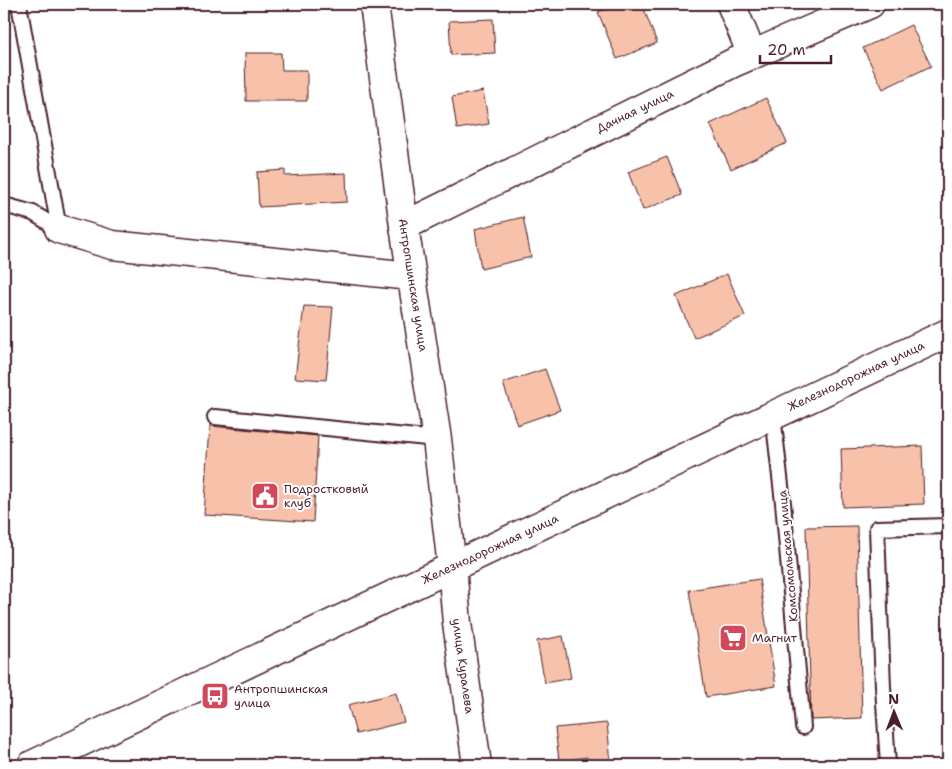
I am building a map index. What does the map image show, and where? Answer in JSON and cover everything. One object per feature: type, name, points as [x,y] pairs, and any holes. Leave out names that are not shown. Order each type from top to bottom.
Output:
[{"type":"street","name":"Антропшинская улица","points":[[374,4],[411,276],[437,439],[452,567]]},
{"type":"street","points":[[731,4],[752,55]]},
{"type":"street","name":"Дачная улица","points":[[404,226],[733,63],[870,4]]},
{"type":"street","points":[[59,229],[112,245],[411,276]]},
{"type":"street","name":"Железнодорожная улица","points":[[32,765],[948,333]]},
{"type":"street","name":"улица Куралева","points":[[452,567],[457,623],[477,765]]},
{"type":"lane","points":[[19,4],[59,229]]},
{"type":"lane","points":[[4,206],[33,213],[59,229]]},
{"type":"lane","name":"Комсомольская улица","points":[[773,415],[783,502],[803,727]]},
{"type":"lane","points":[[215,417],[437,439]]},
{"type":"lane","points":[[888,765],[877,528],[948,526]]},
{"type":"building","points":[[620,4],[642,4],[657,43],[617,59],[598,12]]},
{"type":"building","points":[[493,19],[495,53],[451,55],[449,21]]},
{"type":"building","points":[[911,25],[931,66],[883,89],[863,48]]},
{"type":"building","points":[[245,53],[281,53],[282,70],[307,70],[307,101],[246,101]]},
{"type":"building","points":[[483,91],[489,124],[457,129],[452,97]]},
{"type":"building","points":[[766,98],[787,143],[731,169],[710,124]]},
{"type":"building","points":[[667,157],[682,195],[643,210],[628,172]]},
{"type":"building","points":[[285,170],[285,176],[346,173],[347,202],[259,207],[257,172]]},
{"type":"building","points":[[523,217],[531,257],[481,269],[475,229]]},
{"type":"building","points":[[727,274],[745,316],[694,338],[676,296]]},
{"type":"building","points":[[304,306],[333,307],[326,380],[295,378]]},
{"type":"building","points":[[545,369],[560,410],[517,425],[503,383]]},
{"type":"building","points":[[210,426],[318,436],[313,522],[204,515]]},
{"type":"building","points":[[922,446],[924,504],[843,507],[841,449]]},
{"type":"building","points":[[857,526],[862,718],[811,720],[806,527]]},
{"type":"building","name":"Магнит","points":[[759,579],[776,686],[706,697],[689,590]]},
{"type":"building","points":[[563,636],[571,678],[545,683],[537,641]]},
{"type":"building","points":[[396,693],[404,722],[356,734],[348,705]]},
{"type":"building","points":[[607,723],[611,763],[588,765],[587,757],[559,761],[555,728]]},
{"type":"place","name":"Подростковый клуб","points":[[265,496]]},
{"type":"place","name":"Магнит","points":[[733,638]]},
{"type":"place","name":"Антропшинская улица","points":[[215,696]]}]
